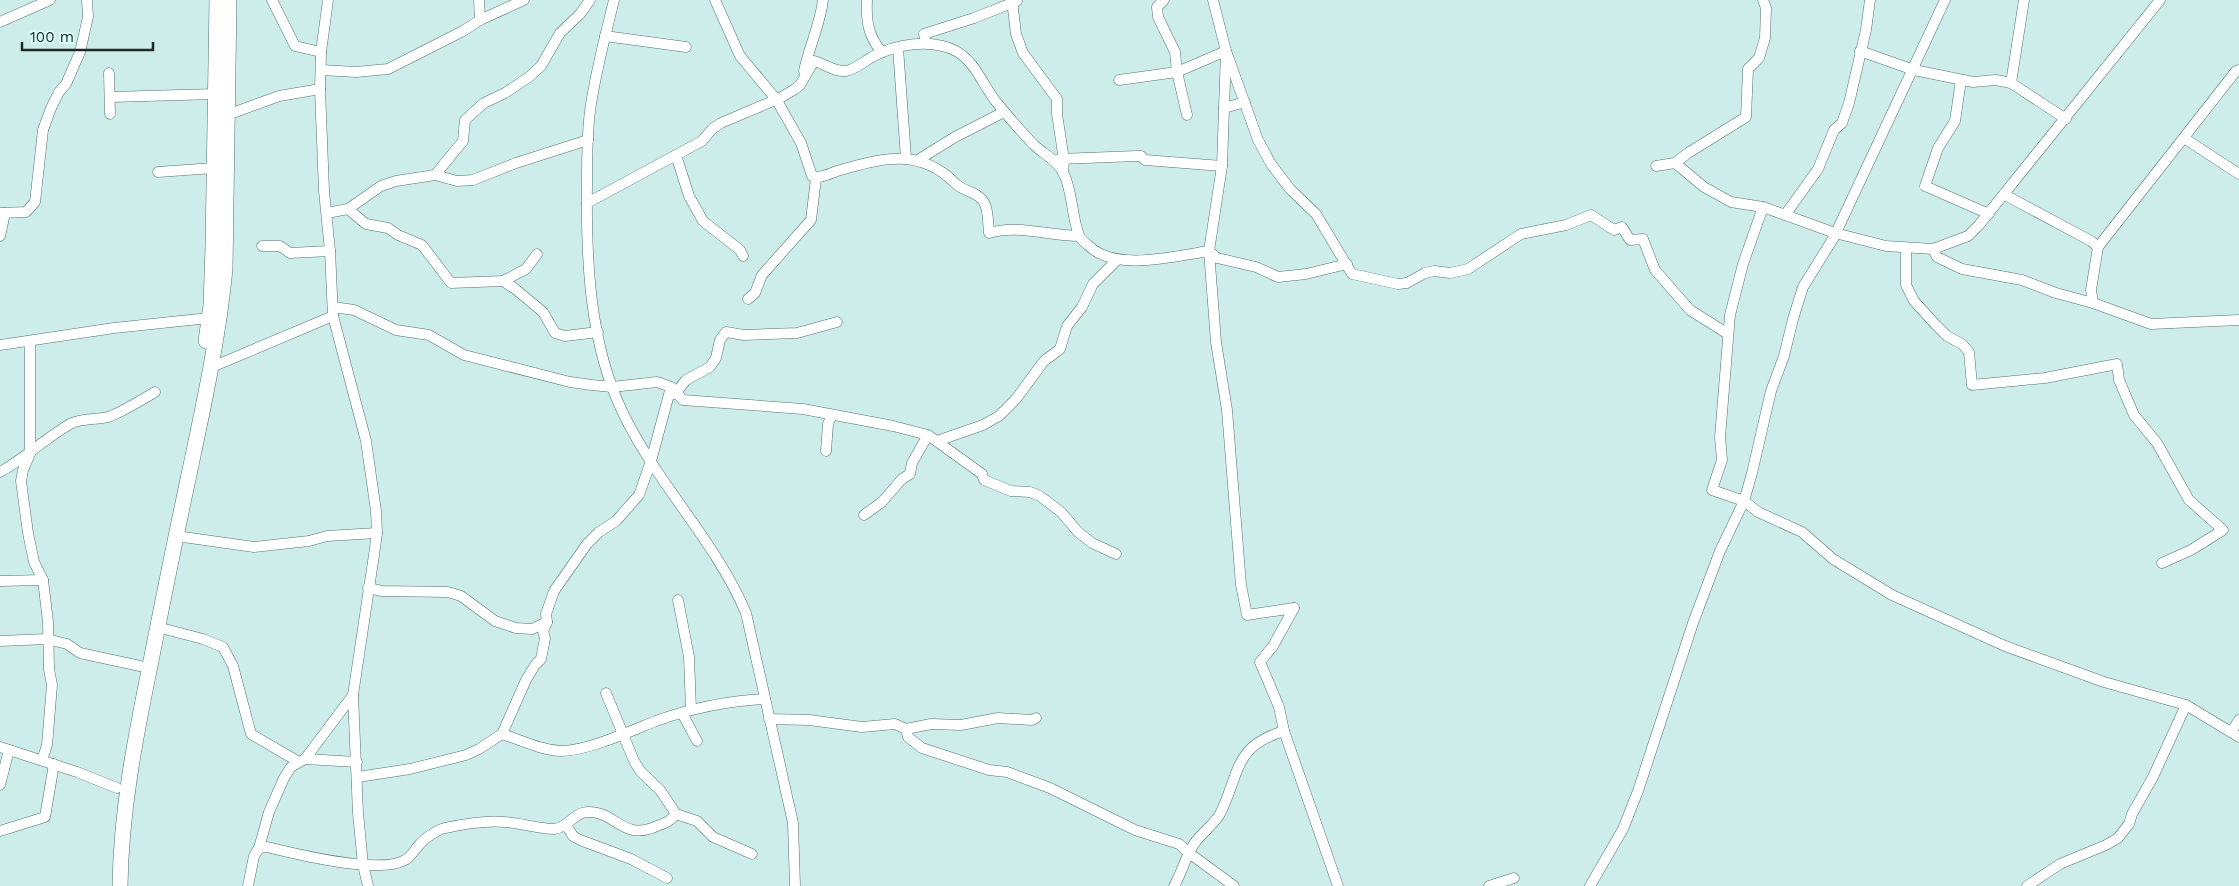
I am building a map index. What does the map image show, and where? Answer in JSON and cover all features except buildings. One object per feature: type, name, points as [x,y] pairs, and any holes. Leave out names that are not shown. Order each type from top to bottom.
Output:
[{"type":"street","points":[[1,19],[50,0]]},
{"type":"street","points":[[0,236],[3,213],[26,212],[35,202],[43,130],[51,108],[59,92],[66,84],[80,52],[88,17],[86,0]]},
{"type":"street","points":[[111,886],[117,788],[140,666],[203,364],[209,318],[217,0]]},
{"type":"street","points":[[120,886],[122,828],[126,793],[157,627],[212,367],[225,269],[230,0]]},
{"type":"street","points":[[272,0],[295,46],[321,52]]},
{"type":"street","points":[[328,0],[321,52],[320,89],[324,191],[333,312],[348,377],[363,421],[376,511],[377,533],[353,695],[353,736],[358,777],[358,813],[363,865],[368,886]]},
{"type":"street","points":[[479,0],[480,20]]},
{"type":"street","points":[[321,70],[356,72],[388,69],[463,31],[480,20],[524,0]]},
{"type":"street","points":[[435,176],[463,141],[465,120],[484,103],[529,77],[541,66],[560,34],[580,14],[590,0]]},
{"type":"street","points":[[614,0],[590,112],[588,140],[586,203],[588,256],[594,314],[612,387],[623,414],[651,461],[737,590],[746,612],[793,823],[795,886]]},
{"type":"street","points":[[715,0],[740,56],[776,99],[801,143],[812,176],[816,178]]},
{"type":"street","points":[[804,77],[822,0]]},
{"type":"street","points":[[867,0],[866,22],[875,44],[882,52]]},
{"type":"street","points":[[1164,0],[1157,7],[1158,17],[1175,52],[1177,72],[1187,115]]},
{"type":"street","points":[[1213,0],[1226,52],[1258,140],[1271,164],[1290,189],[1316,214],[1352,274],[1398,284],[1407,283],[1425,273],[1434,271],[1450,273],[1468,269],[1521,234],[1566,225],[1591,215],[1614,230],[1622,227],[1630,240],[1644,240],[1655,270],[1690,310],[1728,334]]},
{"type":"street","points":[[1656,166],[1675,163],[1688,152],[1746,117],[1748,69],[1759,58],[1765,38],[1766,8],[1763,0]]},
{"type":"street","points":[[1785,215],[1818,170],[1834,130],[1842,123],[1849,103],[1866,30],[1870,0]]},
{"type":"street","points":[[1590,886],[1623,829],[1693,623],[1720,551],[1744,501],[1771,391],[1784,356],[1803,287],[1835,234],[1946,0]]},
{"type":"street","points":[[2011,83],[2024,0]]},
{"type":"street","points":[[1675,163],[1717,195],[1731,202],[1763,207],[1835,234],[1886,246],[1933,249],[1968,236],[1989,214],[2160,0]]},
{"type":"street","points":[[926,42],[924,34],[974,18],[1014,1],[1016,34],[1023,53],[1057,99],[1064,173],[1079,236],[1093,250],[1117,260],[1139,260],[1210,251]]},
{"type":"street","points":[[605,36],[686,47]]},
{"type":"street","points":[[586,203],[702,141],[712,129],[721,123],[776,99],[800,85],[814,61],[824,64],[835,71],[848,71],[882,52],[926,42],[956,51],[967,60],[976,70],[993,99],[1004,112],[1035,145],[1053,158],[1064,173]]},
{"type":"street","points":[[898,48],[906,158]]},
{"type":"street","points":[[1860,51],[1914,70],[1961,80],[1973,82],[1996,80],[2011,83],[2066,119]]},
{"type":"street","points":[[1119,80],[1177,72],[1226,52]]},
{"type":"street","points":[[1226,52],[1222,166],[1210,251],[1216,342],[1228,410],[1241,586],[1247,614],[1294,608],[1273,646],[1260,662],[1279,707],[1284,731],[1338,886]]},
{"type":"street","points":[[2093,303],[2092,290],[2098,247],[2236,71],[2239,70]]},
{"type":"street","points":[[109,73],[110,114]]},
{"type":"street","points":[[1961,80],[1955,121],[1938,148],[1924,186],[1989,214]]},
{"type":"street","points":[[227,115],[279,96],[320,89]]},
{"type":"street","points":[[111,97],[215,94]]},
{"type":"street","points":[[1224,108],[1245,102]]},
{"type":"street","points":[[918,160],[955,137],[1004,112]]},
{"type":"street","points":[[2184,138],[2239,174]]},
{"type":"street","points":[[327,213],[348,209],[381,186],[396,181],[435,176],[457,181],[473,180],[524,160],[588,140]]},
{"type":"street","points":[[676,155],[689,196],[704,221],[740,250],[743,256]]},
{"type":"street","points":[[1053,158],[1064,160],[1141,156],[1145,160],[1222,166]]},
{"type":"street","points":[[816,178],[856,166],[906,158],[918,160],[952,179],[957,186],[982,197],[985,202],[989,232],[1001,229],[1017,229],[1030,232],[1079,236]]},
{"type":"street","points":[[158,172],[214,168]]},
{"type":"street","points":[[748,299],[755,293],[762,275],[811,220],[816,178]]},
{"type":"street","points":[[2005,195],[2091,241],[2098,247]]},
{"type":"street","points":[[1763,207],[1743,264],[1730,315],[1720,437],[1722,460],[1712,490],[1744,501],[1758,512],[1802,532],[1833,559],[1892,596],[1943,619],[2005,646],[2104,682],[2186,705],[2235,735],[2239,720]]},
{"type":"street","points":[[348,209],[366,224],[388,228],[398,235],[422,245],[451,283],[503,281],[526,268],[537,254]]},
{"type":"street","points":[[262,246],[280,246],[290,253],[330,252]]},
{"type":"street","points":[[1906,248],[1906,285],[1914,301],[1935,324],[1947,336],[1962,344],[1968,352],[1972,386],[2044,378],[2117,364],[2119,380],[2134,415],[2157,443],[2189,500],[2223,530],[2191,550],[2162,563]]},
{"type":"street","points":[[1933,249],[1937,256],[1962,270],[2022,280],[2151,324],[2239,320]]},
{"type":"street","points":[[1210,251],[1216,258],[1256,267],[1278,277],[1306,274],[1347,264]]},
{"type":"street","points":[[864,515],[887,498],[902,479],[910,474],[912,463],[932,438],[983,425],[999,416],[1016,399],[1044,360],[1060,349],[1067,326],[1082,307],[1094,284],[1117,260]]},
{"type":"street","points":[[503,281],[543,312],[555,333],[565,336],[598,332]]},
{"type":"street","points":[[212,367],[333,312],[354,310],[396,330],[428,335],[464,355],[570,382],[612,387],[658,382],[683,400],[777,406],[832,415],[932,438],[982,474],[984,480],[1011,491],[1030,492],[1040,496],[1062,512],[1078,532],[1092,543],[1116,554]]},
{"type":"street","points":[[0,345],[114,328],[209,318]]},
{"type":"street","points":[[358,777],[410,769],[466,755],[479,750],[502,734],[526,680],[541,659],[545,638],[543,631],[546,614],[554,591],[588,544],[599,532],[616,521],[638,495],[673,391],[686,380],[710,368],[716,358],[720,340],[726,332],[744,335],[797,333],[837,322]]},
{"type":"street","points":[[30,341],[30,454],[23,470],[21,482],[34,562],[43,580],[48,622],[47,639],[52,685],[47,745],[42,760]]},
{"type":"street","points":[[0,472],[30,454],[71,424],[82,420],[98,420],[112,416],[155,392]]},
{"type":"street","points":[[826,451],[828,424],[832,415]]},
{"type":"street","points":[[176,536],[254,547],[309,541],[327,536],[377,533]]},
{"type":"street","points":[[0,580],[43,580]]},
{"type":"street","points":[[368,588],[382,591],[448,592],[461,596],[495,621],[516,628],[532,629],[546,622]]},
{"type":"street","points":[[678,600],[689,657],[686,712],[696,741]]},
{"type":"street","points":[[157,627],[204,639],[223,647],[233,666],[251,734],[302,760],[357,762]]},
{"type":"street","points":[[0,641],[47,639],[66,644],[86,655],[140,666]]},
{"type":"street","points":[[606,693],[622,734],[640,772],[660,790],[676,814],[697,821],[713,837],[752,854]]},
{"type":"street","points":[[248,886],[254,856],[259,848],[269,812],[284,778],[291,767],[302,760],[353,695]]},
{"type":"street","points":[[502,734],[544,749],[569,750],[686,712],[725,702],[765,699]]},
{"type":"street","points":[[2026,886],[2060,864],[2118,838],[2129,824],[2134,809],[2153,777],[2186,705]]},
{"type":"street","points":[[769,719],[809,720],[862,727],[895,724],[906,729],[931,724],[961,724],[998,718],[1032,720],[1036,718]]},
{"type":"street","points":[[906,729],[908,737],[922,748],[989,770],[1008,772],[1050,788],[1135,830],[1180,844],[1189,853],[1234,886]]},
{"type":"street","points":[[1174,886],[1194,844],[1220,814],[1239,763],[1246,751],[1267,736],[1284,731]]},
{"type":"street","points":[[0,785],[4,748],[54,764],[117,788]]},
{"type":"street","points":[[0,831],[44,817],[54,764]]},
{"type":"street","points":[[259,848],[267,847],[363,865],[399,863],[407,859],[421,842],[442,829],[451,827],[492,821],[550,828],[566,825],[579,814],[588,812],[603,816],[624,828],[642,832],[672,820],[676,814]]},
{"type":"street","points":[[566,825],[573,836],[580,840],[631,859],[667,878]]},
{"type":"street","points":[[1488,886],[1514,878]]}]
